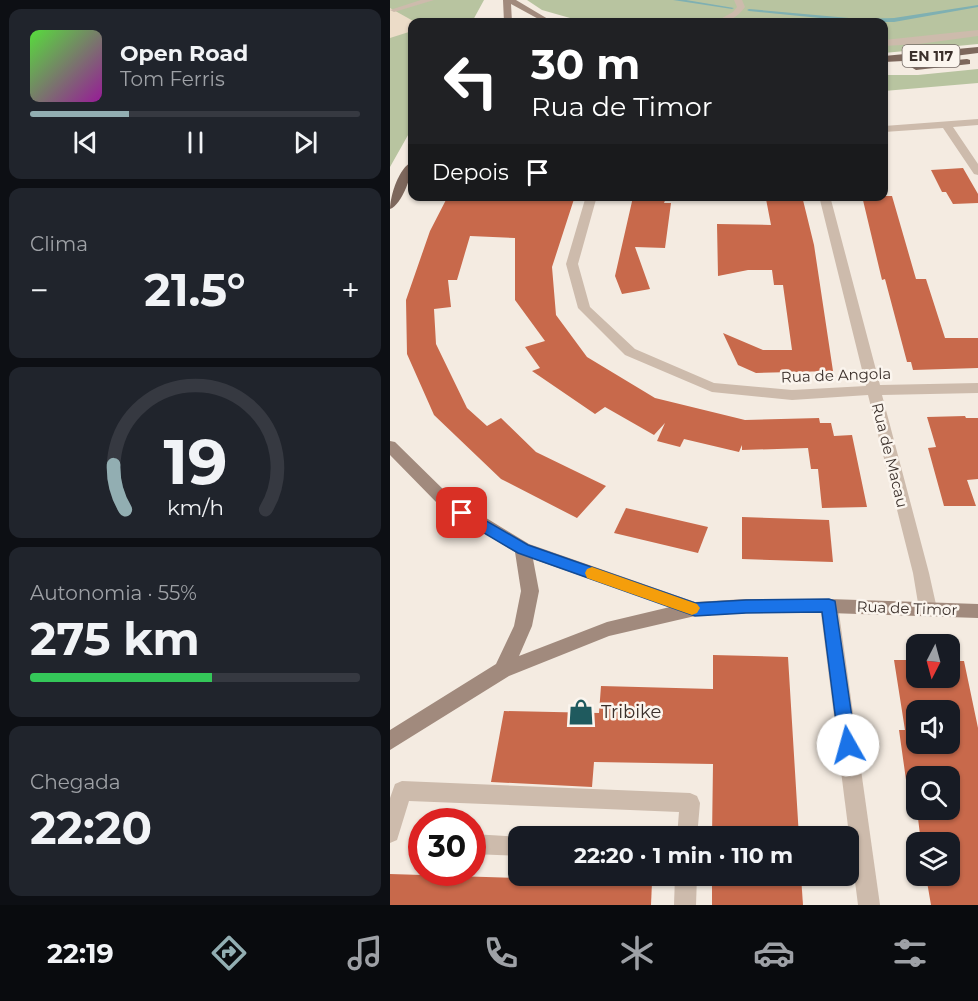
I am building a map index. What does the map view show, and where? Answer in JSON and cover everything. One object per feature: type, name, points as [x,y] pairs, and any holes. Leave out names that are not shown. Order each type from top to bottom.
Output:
[{"type":"main road","name":"EN 117","points":[[888,59],[978,50]]},
{"type":"main road","name":"EN 117","points":[[888,68],[939,66],[978,60]]},
{"type":"main road","points":[[390,206],[408,172]]},
{"type":"street","points":[[394,10],[430,0]]},
{"type":"street","points":[[508,18],[509,0],[539,18]]},
{"type":"street","points":[[728,18],[736,14],[741,7],[738,0]]},
{"type":"street","points":[[888,43],[978,33]]},
{"type":"street","points":[[888,129],[978,122]]},
{"type":"street","points":[[947,126],[978,171]]},
{"type":"street","name":"Rua de Angola","points":[[591,201],[572,264],[584,308],[630,352],[712,387],[792,395],[874,390],[978,388]]},
{"type":"street","name":"Rua de Macau","points":[[825,201],[928,609]]},
{"type":"street","name":"Rua de Timor","points":[[390,446],[444,500],[523,549],[695,609],[746,606],[829,606],[978,610]]},
{"type":"street","points":[[503,670],[523,626],[530,591],[523,549]]},
{"type":"street","points":[[829,606],[869,905]]},
{"type":"street","points":[[390,741],[503,670],[607,629],[695,609]]},
{"type":"street","points":[[390,833],[402,792],[690,803],[688,826]]},
{"type":"street","points":[[486,845],[508,846]]},
{"type":"street","points":[[685,905],[686,886]]},
{"type":"green space","points":[[390,0],[484,0],[474,18],[408,18],[408,135],[390,167]]},
{"type":"green space","points":[[527,0],[978,0],[978,44],[888,53],[888,18],[570,18],[542,10]]},
{"type":"green space","points":[[978,69],[978,83],[888,91],[888,75],[918,75]]},
{"type":"shaded area","points":[[390,8],[408,18],[408,32],[390,38]]},
{"type":"building","points":[[963,168],[978,194],[978,203],[953,204],[946,192],[942,192],[931,170]]},
{"type":"building","points":[[888,196],[892,196],[916,279],[926,279],[945,338],[978,338],[978,368],[913,370],[911,362],[907,362],[885,279],[882,280],[863,201],[888,201]]},
{"type":"building","points":[[445,201],[573,201],[552,267],[556,315],[587,357],[655,398],[745,420],[819,418],[820,423],[831,423],[834,436],[852,435],[867,507],[822,508],[818,469],[811,469],[808,448],[742,450],[742,445],[739,452],[684,439],[680,447],[657,441],[665,423],[654,435],[605,407],[595,414],[532,371],[540,368],[525,347],[545,341],[515,300],[515,238],[470,236],[457,280],[448,280],[451,307],[434,309],[436,344],[467,408],[487,426],[501,418],[536,452],[606,486],[577,518],[501,479],[434,415],[407,354],[406,300],[430,231]]},
{"type":"building","points":[[632,201],[671,203],[665,248],[635,247],[650,289],[622,294],[615,276]]},
{"type":"building","points":[[766,201],[803,201],[814,245],[833,371],[756,373],[738,365],[723,333],[763,350],[792,350],[783,285],[774,285],[772,270],[748,270],[718,276],[717,224],[771,225]]},
{"type":"building","points":[[965,416],[966,418],[978,418],[978,479],[967,480],[976,506],[944,506],[928,448],[936,447],[927,417]]},
{"type":"building","points":[[626,508],[708,527],[698,553],[614,533]]},
{"type":"building","points":[[742,517],[829,520],[833,562],[742,559]]},
{"type":"building","points":[[713,655],[788,657],[798,826],[712,826],[713,764],[594,762],[592,787],[491,782],[504,711],[599,713],[601,686],[713,689]]},
{"type":"building","points":[[894,660],[906,660],[906,688],[960,688],[960,661],[964,661],[978,728],[978,905],[931,905],[928,886],[960,886],[960,832],[920,832],[918,820],[960,820],[960,766],[906,766],[906,780],[899,730],[905,730]]},
{"type":"building","points":[[390,874],[408,875],[408,886],[486,886],[486,877],[508,878],[508,886],[652,886],[651,905],[390,905]]},
{"type":"building","points":[[712,886],[802,886],[803,905],[712,905]]},
{"type":"waterway","points":[[675,0],[732,8]]},
{"type":"waterway","points":[[888,20],[978,6]]},
{"type":"waterway","points":[[749,10],[830,18]]},
{"type":"slow traffic","points":[[592,573],[692,608]]},
{"type":"place","name":"Tribike","points":[[581,712]]},
{"type":"route","points":[[462,513],[523,549],[695,609],[746,606],[829,606],[848,745]]}]
